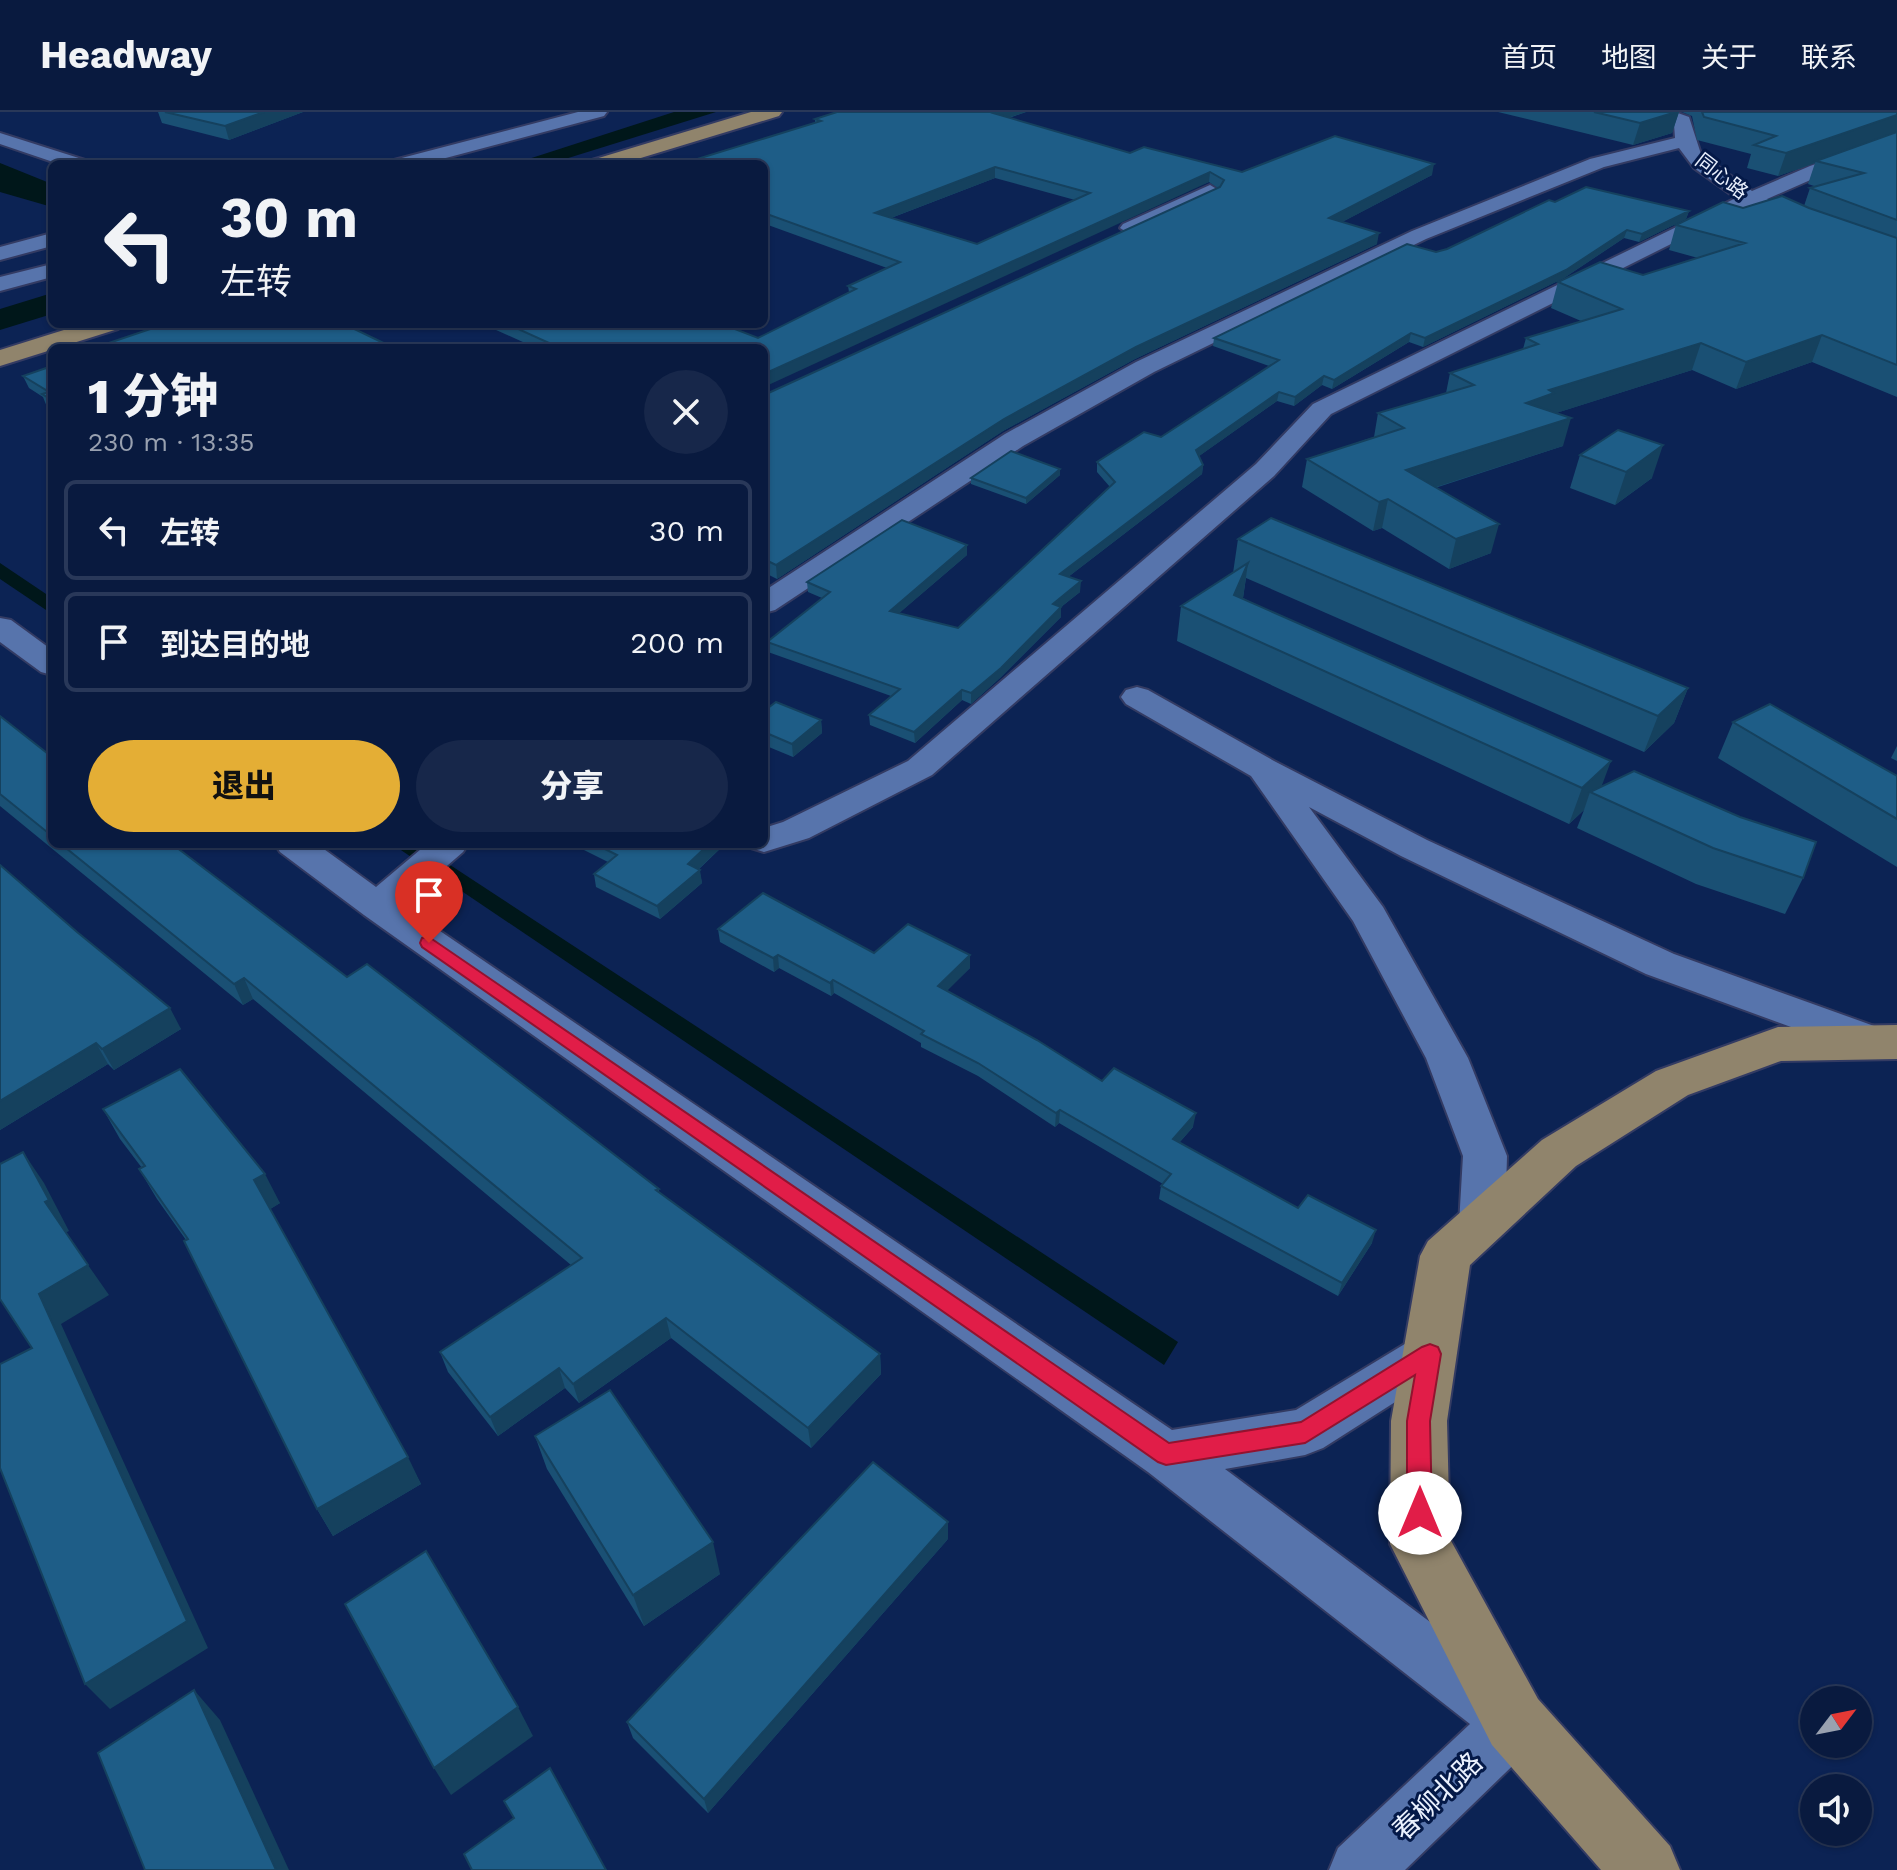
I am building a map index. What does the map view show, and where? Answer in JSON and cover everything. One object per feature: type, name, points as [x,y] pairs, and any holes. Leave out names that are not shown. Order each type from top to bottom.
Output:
[{"type":"main road","points":[[613,160],[779,114]]},
{"type":"main road","points":[[641,160],[779,114]]},
{"type":"main road","points":[[0,346],[59,328]]},
{"type":"main road","points":[[0,358],[96,328]]},
{"type":"main road","points":[[1646,1870],[1515,1722],[1420,1544],[1419,1421],[1446,1256],[1559,1153],[1672,1083],[1778,1044],[1885,1042]]},
{"type":"street","points":[[416,160],[598,112]]},
{"type":"street","name":"同心路","points":[[1659,112],[1684,131],[1694,158],[1750,199],[1793,219]]},
{"type":"street","points":[[768,601],[1014,440],[1145,367],[1419,235],[1684,131],[1706,112]]},
{"type":"street","points":[[0,138],[66,160]]},
{"type":"street","points":[[768,839],[796,830],[920,768],[1265,470],[1322,409],[1750,199],[1817,170],[1897,142]]},
{"type":"street","points":[[1112,237],[1210,191]]},
{"type":"street","points":[[0,254],[48,240]]},
{"type":"street","points":[[0,284],[48,271]]},
{"type":"street","points":[[0,627],[48,662]]},
{"type":"street","points":[[1137,697],[1262,768],[1414,848],[1660,964],[1885,1042]]},
{"type":"street","points":[[1262,768],[1370,916],[1447,1058],[1485,1156],[1482,1224]]},
{"type":"street","points":[[300,848],[386,899],[1166,1455],[1515,1722]]},
{"type":"street","points":[[386,899],[446,848]]},
{"type":"street","points":[[1166,1455],[1305,1432],[1430,1354]]},
{"type":"street","name":"春柳北路","points":[[1360,1870],[1515,1722]]},
{"type":"shaded area","points":[[674,112],[716,112],[562,160],[525,160]]},
{"type":"shaded area","points":[[0,163],[48,182],[48,206],[0,192]]},
{"type":"shaded area","points":[[48,294],[48,315],[0,330],[0,309]]},
{"type":"shaded area","points":[[0,563],[48,595],[48,611],[0,579]]},
{"type":"shaded area","points":[[398,848],[424,848],[1178,1342],[1164,1365]]},
{"type":"building","points":[[165,112],[264,112],[225,126]]},
{"type":"building","points":[[837,112],[995,112],[1130,153],[1144,147],[1242,172],[1335,136],[1434,164],[1329,218],[1379,233],[1136,347],[1004,419],[776,565],[768,561],[768,393],[1220,187],[1224,180],[1210,172],[768,372],[768,344],[551,344],[516,328],[732,328],[758,338],[856,289],[848,286],[900,262],[768,214],[768,160],[694,160],[821,121],[815,119]],"holes":[[[995,167],[1090,193],[977,244],[875,213]]]},
{"type":"building","points":[[1594,112],[1676,112],[1640,123]]},
{"type":"building","points":[[1702,112],[1897,112],[1897,115],[1786,153],[1754,145],[1776,136],[1704,117]]},
{"type":"building","points":[[1897,132],[1897,220],[1810,188],[1864,173],[1816,161]]},
{"type":"building","points":[[1586,187],[1689,211],[1642,234],[1627,230],[1566,270],[1425,338],[1411,333],[1334,380],[1324,376],[1295,397],[1279,392],[1196,450],[1203,465],[1060,574],[1081,581],[1053,604],[1061,607],[1001,668],[971,693],[962,690],[914,732],[869,715],[900,689],[768,642],[830,592],[807,582],[902,520],[967,545],[890,611],[958,628],[1115,482],[1097,462],[1144,432],[1161,437],[1279,360],[1214,338],[1407,244],[1436,252],[1447,249],[1549,200],[1555,202]]},
{"type":"building","points":[[1782,196],[1897,238],[1897,365],[1822,335],[1746,362],[1701,343],[1549,390],[1554,393],[1526,403],[1571,418],[1406,470],[1499,524],[1456,539],[1388,499],[1379,502],[1307,459],[1404,428],[1378,413],[1474,385],[1450,373],[1538,344],[1526,338],[1622,309],[1558,282],[1600,262],[1643,275],[1745,243],[1676,225],[1723,202],[1743,208]]},
{"type":"building","points":[[153,328],[352,328],[386,344],[106,344]]},
{"type":"building","points":[[48,367],[48,391],[23,376]]},
{"type":"building","points":[[1618,430],[1663,445],[1626,472],[1580,455]]},
{"type":"building","points":[[1011,451],[1060,469],[1026,498],[971,478]]},
{"type":"building","points":[[1271,518],[1688,688],[1658,716],[1238,539]]},
{"type":"building","points":[[1248,563],[1234,595],[1611,761],[1582,788],[1181,606]]},
{"type":"building","points":[[776,702],[821,720],[792,744],[768,734],[768,708]]},
{"type":"building","points":[[1770,704],[1897,776],[1897,819],[1733,722]]},
{"type":"building","points":[[0,716],[48,754],[48,833],[0,794]]},
{"type":"building","points":[[1634,771],[1740,817],[1816,842],[1803,878],[1713,848],[1590,792]]},
{"type":"building","points":[[66,848],[177,848],[347,977],[367,964],[659,1189],[656,1190],[880,1354],[808,1428],[666,1318],[573,1384],[559,1368],[490,1417],[440,1352],[582,1258],[244,978],[234,984]]},
{"type":"building","points":[[603,848],[705,848],[688,864],[700,870],[657,906],[594,874],[617,855]]},
{"type":"building","points":[[0,865],[170,1008],[102,1049],[96,1043],[0,1101]]},
{"type":"building","points":[[763,893],[874,953],[908,924],[970,955],[938,986],[1037,1040],[1102,1081],[1114,1068],[1196,1113],[1173,1139],[1298,1208],[1308,1195],[1376,1230],[1342,1283],[1161,1186],[1171,1174],[1060,1110],[1056,1113],[978,1063],[921,1034],[924,1031],[833,980],[830,983],[778,955],[773,958],[718,929]]},
{"type":"building","points":[[180,1069],[265,1174],[254,1180],[408,1457],[317,1509],[184,1241],[188,1239],[139,1169],[145,1166],[103,1109]]},
{"type":"building","points":[[23,1152],[49,1200],[45,1202],[88,1265],[39,1294],[187,1621],[85,1684],[0,1468],[0,1364],[32,1348],[0,1299],[0,1164]]},
{"type":"building","points":[[610,1390],[713,1542],[633,1595],[535,1436]]},
{"type":"building","points":[[873,1462],[948,1522],[704,1799],[627,1722]]},
{"type":"building","points":[[426,1551],[518,1707],[434,1768],[345,1604]]},
{"type":"building","points":[[194,1690],[276,1870],[145,1870],[98,1753]]},
{"type":"building","points":[[550,1768],[606,1870],[472,1870],[464,1854],[514,1818],[504,1801]]},
{"type":"route","points":[[429,943],[1166,1455],[1305,1432],[1430,1354],[1419,1421],[1420,1513]]}]
